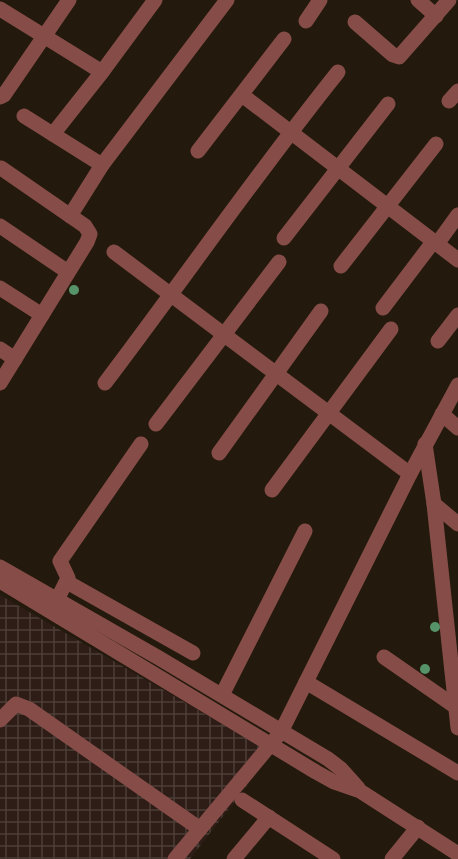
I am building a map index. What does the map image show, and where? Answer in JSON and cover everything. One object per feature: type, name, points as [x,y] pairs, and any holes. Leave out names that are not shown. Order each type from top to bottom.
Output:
[{"type":"street","points":[[0,97],[4,95],[69,0]]},
{"type":"street","points":[[53,134],[155,0]]},
{"type":"street","points":[[70,216],[102,165],[227,0]]},
{"type":"street","points":[[306,21],[320,0]]},
{"type":"street","points":[[418,0],[436,16]]},
{"type":"street","points":[[355,22],[393,55],[399,57],[449,0]]},
{"type":"street","points":[[0,9],[102,72]]},
{"type":"street","points":[[198,151],[284,39]]},
{"type":"street","points":[[105,383],[290,131],[338,72]]},
{"type":"street","points":[[243,95],[458,260]]},
{"type":"street","points":[[284,238],[388,104]]},
{"type":"street","points":[[24,116],[102,165]]},
{"type":"street","points":[[341,266],[436,144]]},
{"type":"street","points":[[0,383],[90,234],[85,226],[2,168]]},
{"type":"street","points":[[383,308],[458,215]]},
{"type":"street","points":[[0,226],[68,272]]},
{"type":"street","points":[[114,252],[410,474]]},
{"type":"street","points":[[156,424],[279,262]]},
{"type":"street","points":[[0,288],[42,315]]},
{"type":"street","points":[[219,453],[321,311]]},
{"type":"street","points":[[438,341],[458,315]]},
{"type":"street","points":[[272,490],[391,329]]},
{"type":"street","points":[[0,350],[15,359]]},
{"type":"street","points":[[175,859],[281,732],[425,444],[458,385]]},
{"type":"street","points":[[441,414],[458,428]]},
{"type":"street","points":[[57,600],[68,576],[60,561],[141,444]]},
{"type":"street","points":[[425,444],[456,688],[458,728]]},
{"type":"street","points":[[434,504],[458,524]]},
{"type":"street","points":[[222,695],[305,531]]},
{"type":"street","points":[[0,567],[222,695],[334,764],[360,790],[458,854]]},
{"type":"street","points":[[0,581],[316,772],[334,782],[360,790]]},
{"type":"street","points":[[67,582],[193,653]]},
{"type":"street","points":[[384,657],[456,706]]},
{"type":"street","points":[[306,682],[458,773]]},
{"type":"street","points":[[0,720],[16,704],[29,709],[200,829]]},
{"type":"street","points":[[242,800],[323,856]]},
{"type":"street","points":[[234,859],[269,817]]},
{"type":"street","points":[[392,859],[418,827]]},
{"type":"shaded area","points":[[0,595],[272,753],[190,859],[0,859]]}]
